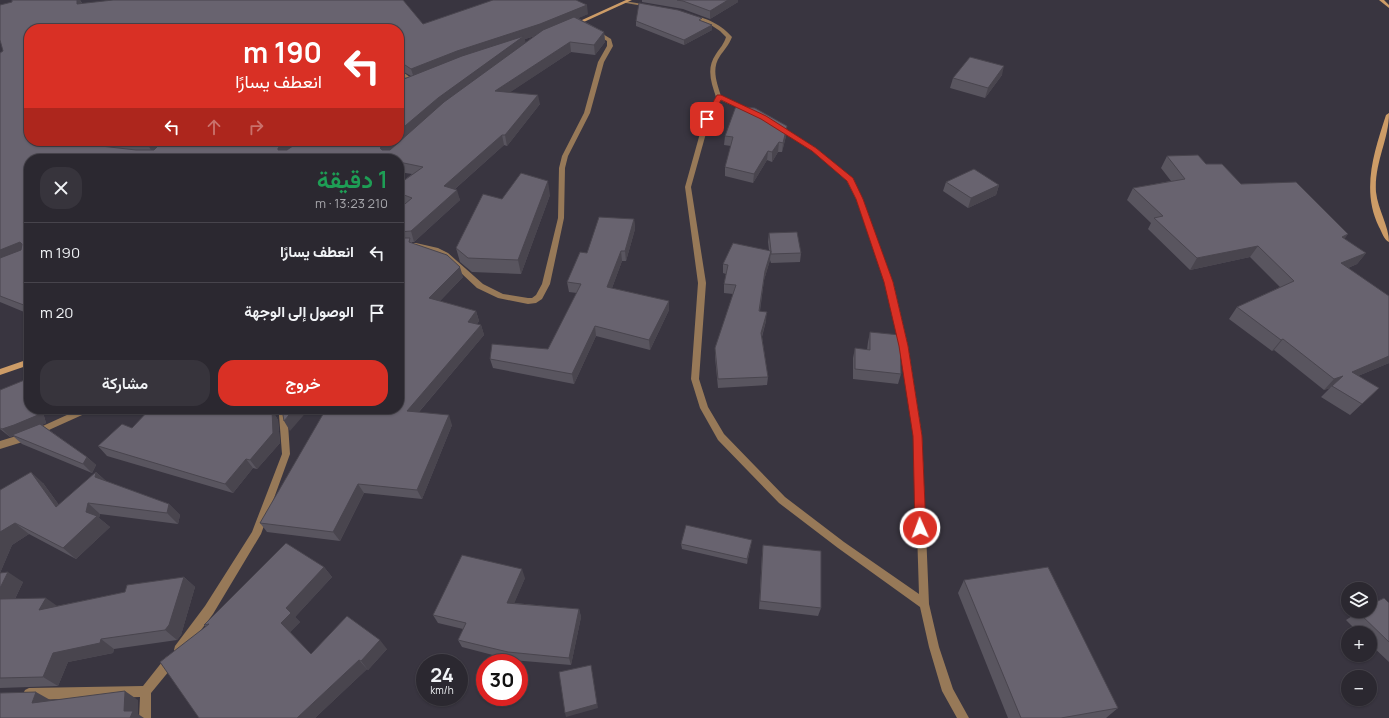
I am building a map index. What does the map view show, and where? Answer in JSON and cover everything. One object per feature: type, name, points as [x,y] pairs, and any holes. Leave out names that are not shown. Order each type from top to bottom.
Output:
[{"type":"street","points":[[1381,0],[1389,8]]},
{"type":"street","points":[[564,28],[624,1],[655,7]]},
{"type":"street","points":[[684,14],[708,22],[729,37],[727,44],[715,59],[712,77],[719,97],[750,111]]},
{"type":"street","points":[[577,23],[584,26]]},
{"type":"street","points":[[404,245],[416,245],[436,250],[446,255],[480,286],[501,296],[528,301],[533,301],[538,297],[546,284],[561,218],[562,168],[565,156],[587,113],[601,62],[610,46],[609,40],[591,30]]},
{"type":"street","points":[[404,75],[413,82]]},
{"type":"street","points":[[406,85],[420,80]]},
{"type":"street","points":[[719,97],[707,119],[688,187],[702,283],[694,379],[704,408],[721,436],[782,500],[840,545],[924,604]]},
{"type":"street","points":[[1389,115],[1376,156],[1373,201],[1389,240]]},
{"type":"street","points":[[770,121],[814,150],[850,180],[859,199],[889,282],[904,346],[918,436],[924,604],[934,647],[948,691],[963,718]]},
{"type":"street","points":[[0,372],[24,364]]},
{"type":"street","points":[[0,445],[25,438],[77,414]]},
{"type":"street","points":[[145,718],[146,691],[209,610],[256,534],[286,454],[286,438],[282,414]]},
{"type":"street","points":[[15,695],[146,691]]},
{"type":"building","points":[[12,0],[77,0],[77,4],[113,0],[403,0],[423,24],[493,0],[576,0],[587,5],[540,24],[457,51],[411,69],[404,64],[404,24],[24,24],[24,146],[101,146],[136,150],[154,150],[158,146],[281,146],[278,150],[287,150],[293,146],[382,146],[380,148],[382,150],[390,150],[394,146],[404,146],[404,138],[444,102],[543,30],[574,17],[604,32],[594,45],[570,42],[495,91],[538,95],[505,135],[502,135],[444,186],[457,190],[411,231],[404,232],[404,205],[412,198],[404,195],[404,180],[423,167],[404,163],[404,154],[24,154],[24,305],[0,296],[0,258],[21,250],[22,244],[20,242],[0,250],[0,53],[3,51],[0,40],[0,5],[12,2]]},
{"type":"building","points":[[677,0],[728,0],[710,11]]},
{"type":"building","points":[[639,3],[678,10],[702,18],[699,20],[712,25],[684,40],[636,21]]},
{"type":"building","points":[[524,36],[438,98],[404,127],[404,79],[462,56]]},
{"type":"building","points":[[970,57],[1004,66],[988,88],[953,78]]},
{"type":"building","points":[[736,106],[755,108],[787,126],[783,143],[779,142],[772,152],[768,151],[754,174],[725,167],[733,137],[725,136]]},
{"type":"building","points":[[1198,155],[1206,164],[1222,164],[1241,184],[1296,182],[1348,234],[1342,237],[1366,253],[1341,263],[1389,296],[1389,356],[1352,372],[1379,388],[1362,404],[1332,386],[1343,376],[1334,379],[1283,339],[1281,340],[1237,307],[1294,281],[1258,246],[1197,258],[1154,218],[1163,216],[1133,188],[1185,179],[1167,156]]},
{"type":"building","points":[[974,169],[999,185],[971,198],[946,182]]},
{"type":"building","points":[[521,173],[548,181],[518,260],[468,258],[456,248],[483,194],[502,199]]},
{"type":"building","points":[[599,217],[634,219],[625,251],[621,251],[607,287],[669,301],[649,340],[595,326],[572,374],[490,359],[492,344],[548,349],[581,284],[567,282],[580,252],[587,253]]},
{"type":"building","points":[[797,232],[801,253],[771,254],[769,233]]},
{"type":"building","points":[[404,238],[410,238],[409,242],[447,255],[460,267],[429,298],[476,311],[468,322],[481,325],[407,411],[449,415],[417,490],[358,484],[333,532],[260,523],[323,414],[404,414]]},
{"type":"building","points":[[733,243],[771,251],[765,271],[759,311],[767,312],[761,333],[768,377],[718,379],[715,348],[736,285],[724,284],[728,265],[723,264]]},
{"type":"building","points":[[870,332],[900,335],[901,374],[855,369],[855,348],[870,350]]},
{"type":"building","points":[[24,380],[24,414],[38,415],[14,425],[2,429],[0,428],[0,390]]},
{"type":"building","points":[[145,414],[272,414],[273,433],[250,460],[246,459],[225,484],[98,446],[122,424],[132,428]]},
{"type":"building","points":[[283,414],[290,414],[284,421]]},
{"type":"building","points":[[40,424],[87,457],[83,464],[12,435]]},
{"type":"building","points":[[31,472],[56,507],[96,472],[95,477],[169,504],[167,513],[88,503],[86,512],[97,516],[63,548],[15,523],[0,532],[0,490]]},
{"type":"building","points":[[686,525],[752,540],[747,559],[681,544]]},
{"type":"building","points":[[286,543],[324,567],[286,608],[291,613],[281,623],[311,654],[347,616],[380,640],[361,661],[359,660],[297,718],[199,718],[160,662],[209,624],[204,625]]},
{"type":"building","points":[[763,545],[821,551],[821,608],[760,601]]},
{"type":"building","points":[[462,555],[522,569],[507,603],[579,609],[569,658],[508,652],[458,640],[466,623],[433,615]]},
{"type":"building","points":[[1048,567],[1118,708],[1061,718],[1021,718],[964,580]]},
{"type":"building","points":[[8,572],[0,588],[0,573]]},
{"type":"building","points":[[184,577],[169,625],[165,630],[101,639],[100,643],[53,653],[43,677],[0,678],[0,599],[46,598],[39,610],[125,592],[127,585]]},
{"type":"building","points":[[1384,598],[1389,603],[1389,642],[1377,630],[1377,626],[1372,626],[1364,618],[1377,618],[1377,602]]},
{"type":"building","points":[[591,665],[597,704],[565,713],[559,672]]},
{"type":"building","points":[[125,691],[124,711],[133,711],[130,718],[0,718],[0,693],[36,692],[32,703]]},
{"type":"route","points":[[707,119],[719,97],[763,117],[814,150],[850,180],[859,199],[889,282],[904,346],[918,436],[920,528]]}]
